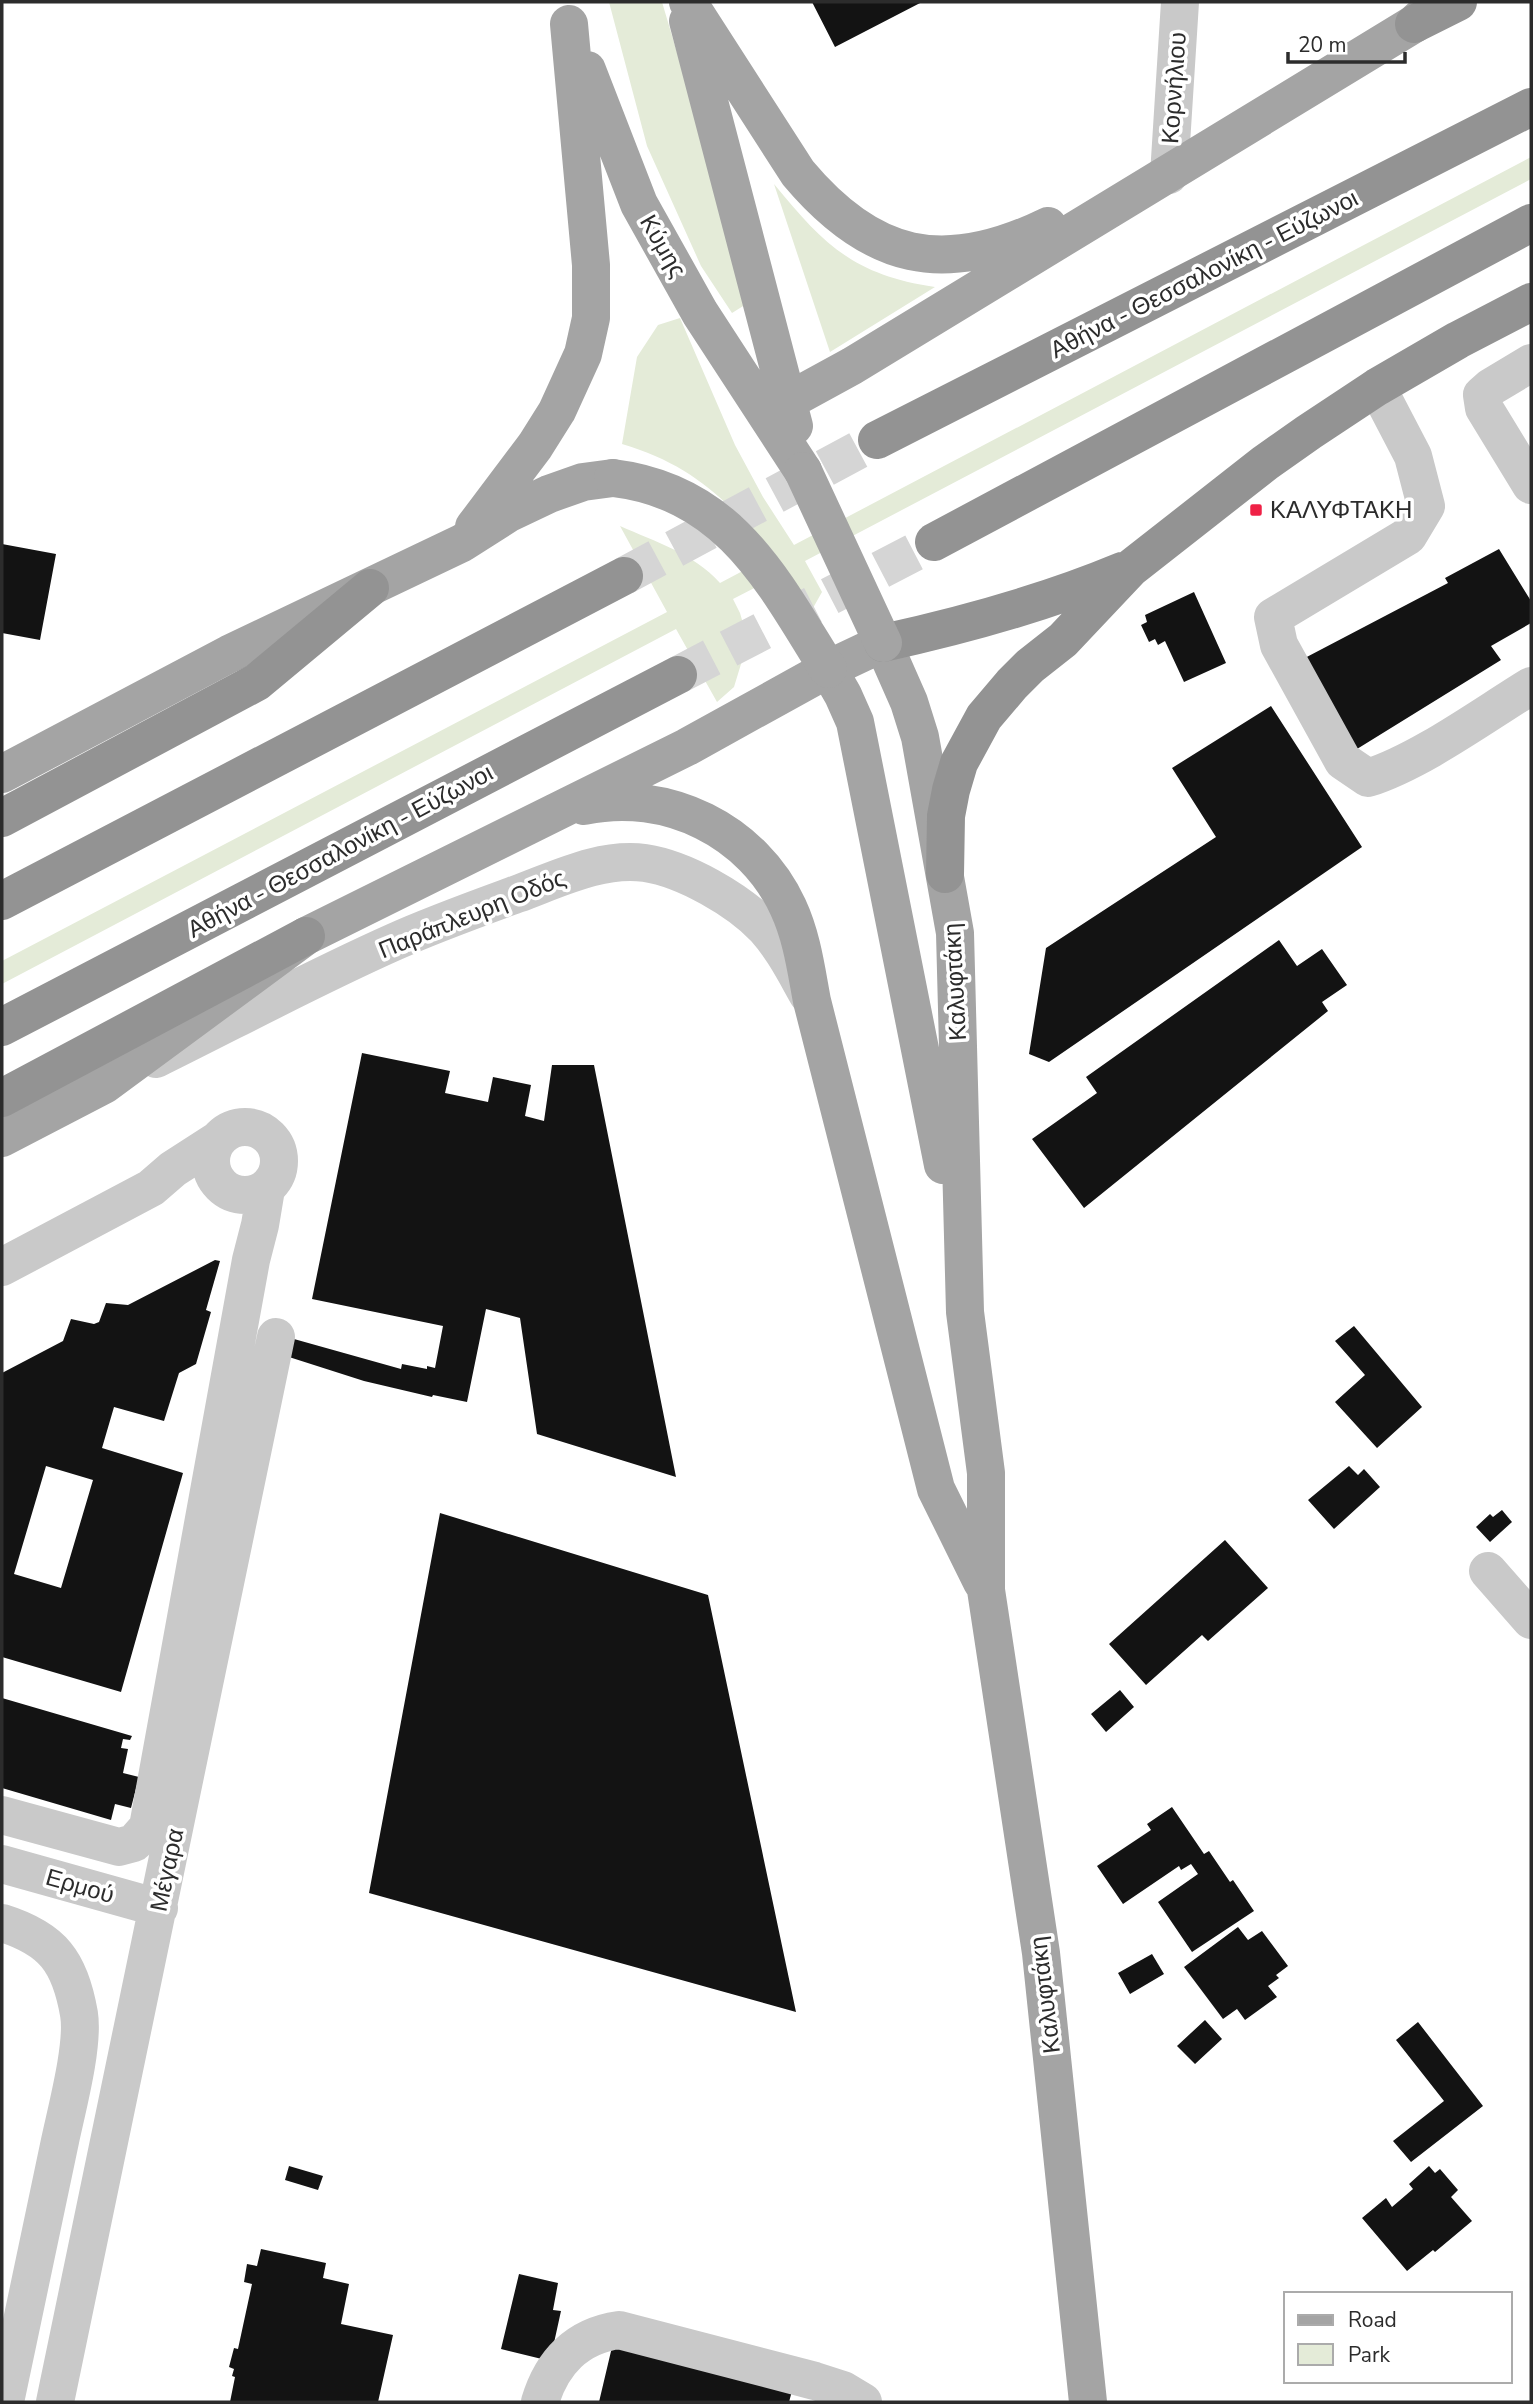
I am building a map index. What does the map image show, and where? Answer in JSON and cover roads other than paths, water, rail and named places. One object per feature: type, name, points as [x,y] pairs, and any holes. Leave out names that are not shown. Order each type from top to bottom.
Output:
[{"type":"highway","points":[[1426,13],[1458,2]]},
{"type":"highway","name":"Αθήνα - Θεσσαλονίκη - Εύζωνοι","points":[[877,440],[1531,107]]},
{"type":"highway","points":[[934,542],[1531,223]]},
{"type":"highway","points":[[945,874],[946,816],[959,763],[984,717],[1012,684],[1063,640],[1131,568],[1265,463],[1377,387],[1531,302]]},
{"type":"highway","points":[[883,643],[945,629],[1040,602],[1131,568]]},
{"type":"highway","points":[[2,901],[624,576]]},
{"type":"highway","points":[[2,818],[257,682],[370,588]]},
{"type":"highway","name":"Αθήνα - Θεσσαλονίκη - Εύζωνοι","points":[[2,1027],[678,675]]},
{"type":"highway","points":[[2,1098],[306,936]]},
{"type":"main road","points":[[685,2],[804,181],[840,217],[867,236],[893,247],[926,255],[969,253],[1005,244],[1168,175]]},
{"type":"main road","name":"Κύμης","points":[[685,2],[776,406],[803,471]]},
{"type":"main road","points":[[462,543],[535,446],[557,411],[583,354],[591,318],[591,265],[566,13]]},
{"type":"main road","name":"Κύμης","points":[[566,13],[639,204],[700,313],[776,406]]},
{"type":"main road","points":[[776,406],[852,366],[1168,175],[1426,13]]},
{"type":"main road","name":"Καλυφτάκη","points":[[803,471],[909,702],[920,737],[955,933],[965,1312],[986,1473],[986,1590],[1041,1953],[1088,2402]]},
{"type":"main road","points":[[2,774],[229,654],[462,543],[509,513],[549,494],[583,482],[613,478],[641,482],[670,491],[715,518],[752,554],[828,669],[855,722],[940,1146],[965,1312]]},
{"type":"main road","points":[[2,1138],[104,1085],[306,936],[705,737],[828,669],[883,643]]},
{"type":"main road","name":"Καλυφτάκη","points":[[538,821],[570,809],[600,803],[635,802],[672,808],[720,829],[750,852],[772,878],[789,909],[802,945],[811,1001],[936,1489],[986,1590]]},
{"type":"street","name":"Κορνήλιου","points":[[1168,175],[1180,2]]},
{"type":"street","points":[[1531,363],[1491,387],[1482,396],[1485,408],[1531,485]]},
{"type":"street","points":[[1377,387],[1413,456],[1426,506],[1408,536],[1273,617],[1279,645],[1343,761],[1368,778],[1385,772],[1440,742],[1531,686]]},
{"type":"street","name":"Παράπλευρη Οδός","points":[[104,1085],[394,942],[561,878],[611,863],[646,863],[678,873],[744,909],[766,929],[784,952],[811,1001]]},
{"type":"street","points":[[2,1267],[151,1188],[173,1169],[231,1130],[247,1127],[263,1132],[275,1144],[280,1160],[276,1176],[240,1190],[151,1188]]},
{"type":"street","points":[[218,1140],[211,1154],[211,1171],[240,1190]]},
{"type":"street","points":[[2,1815],[119,1847],[134,1843],[148,1827],[251,1261],[241,1237],[240,1190]]},
{"type":"street","name":"Μέγαρα","points":[[55,2402],[276,1337]]},
{"type":"street","points":[[1488,1570],[1531,1620]]},
{"type":"street","name":"Ερμού","points":[[2,1864],[159,1909]]},
{"type":"street","points":[[2,1923],[34,1936],[52,1948],[63,1964],[72,1986],[79,2017],[73,2078],[5,2402]]},
{"type":"street","points":[[540,2402],[553,2372],[567,2353],[585,2339],[619,2330],[813,2392],[844,2390],[863,2402]]},
{"type":"tunnel","points":[[624,576],[877,440]]},
{"type":"tunnel","points":[[678,675],[934,542]]},
{"type":"place","name":"ΚΑΛΥΦΤΑΚΗ","points":[[1256,510]]}]
